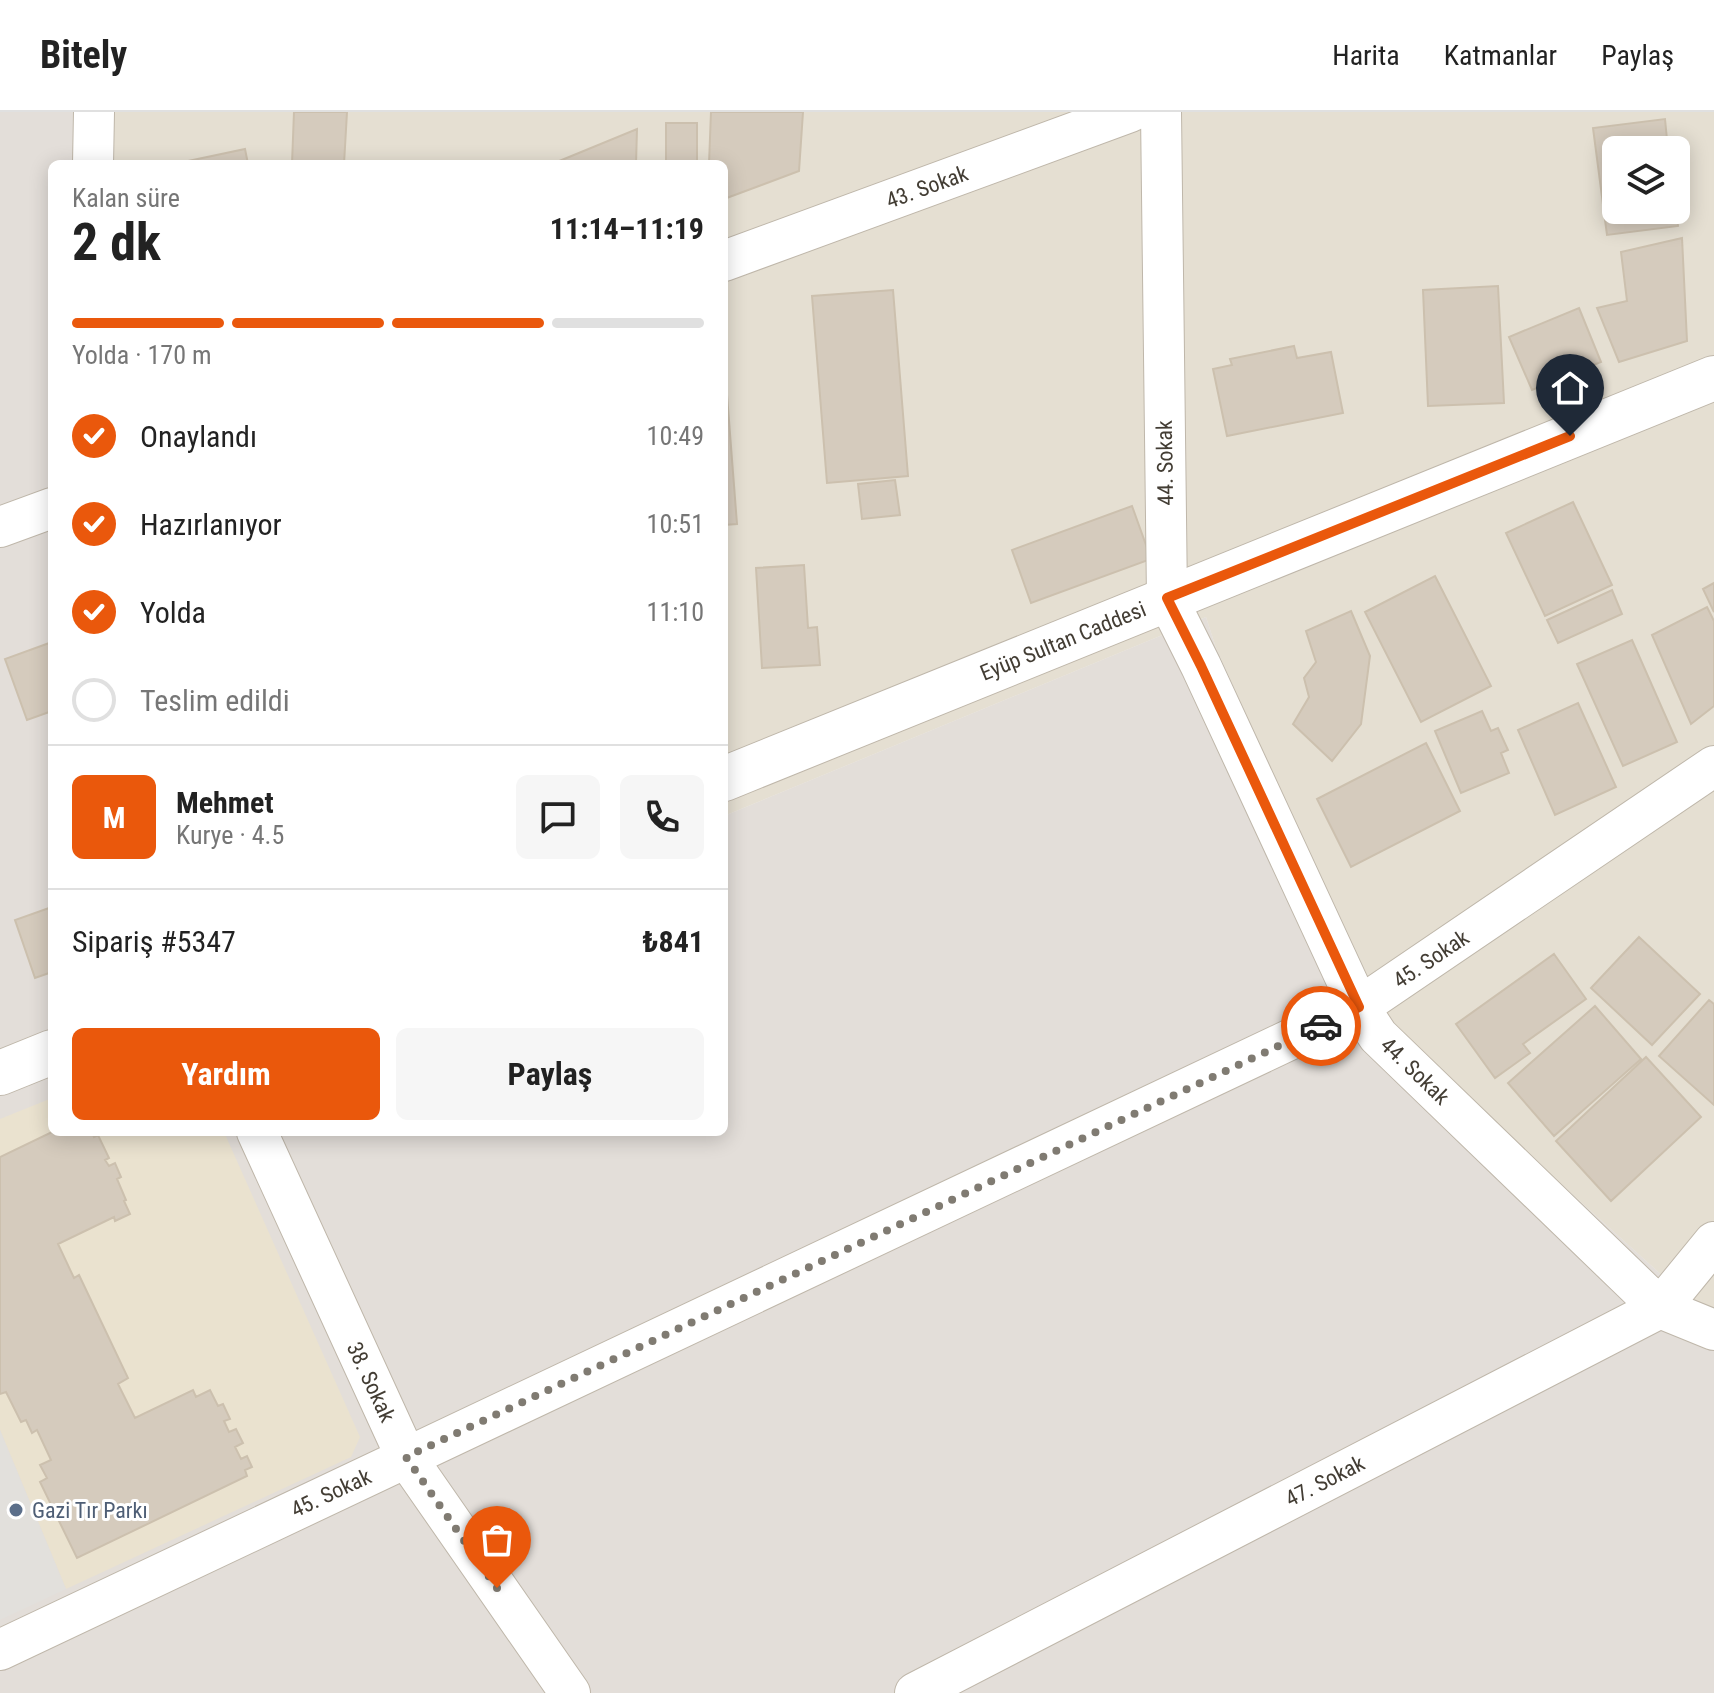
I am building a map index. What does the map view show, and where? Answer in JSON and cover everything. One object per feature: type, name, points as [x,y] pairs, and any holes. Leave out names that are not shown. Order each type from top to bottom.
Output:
[{"type":"street","points":[[93,160],[94,112]]},
{"type":"street","name":"43. Sokak","points":[[728,260],[1130,112]]},
{"type":"street","name":"44. Sokak","points":[[1161,112],[1167,598],[1359,1007],[1378,1036],[1660,1308],[1714,1330]]},
{"type":"street","name":"Eyüp Sultan Caddesi","points":[[728,777],[1714,378]]},
{"type":"street","points":[[0,527],[48,509]]},
{"type":"street","name":"45. Sokak","points":[[0,1650],[1359,1007],[1714,766]]},
{"type":"street","points":[[0,1073],[48,1054]]},
{"type":"street","name":"38. Sokak","points":[[259,1136],[406,1457],[570,1693]]},
{"type":"street","name":"47. Sokak","points":[[915,1693],[1660,1308],[1714,1242]]},
{"type":"shaded area","points":[[0,112],[106,112],[100,160],[48,160],[48,1136],[728,1136],[728,814],[1206,617],[1216,648],[1387,1027],[1686,1297],[1714,1310],[1714,1693],[0,1693]]},
{"type":"shaded area","points":[[106,112],[1714,112],[1714,1310],[1686,1297],[1387,1027],[1216,648],[1206,617],[728,814],[728,160],[100,160]]},
{"type":"shaded area","points":[[48,1100],[48,1136],[226,1136],[360,1437],[351,1457],[66,1589],[0,1430],[0,1119]]},
{"type":"shaded area","name":"Gazi Tır Parkı","points":[[0,1430],[66,1589],[0,1620]]},
{"type":"building","points":[[294,112],[347,112],[344,160],[292,160]]},
{"type":"building","points":[[711,112],[803,112],[799,171],[728,198],[728,160],[709,160]]},
{"type":"building","points":[[1665,119],[1667,136],[1602,136],[1602,197],[1593,128]]},
{"type":"building","points":[[666,123],[697,123],[697,160],[666,160]]},
{"type":"building","points":[[637,129],[636,160],[562,160]]},
{"type":"building","points":[[245,149],[247,160],[193,160]]},
{"type":"building","points":[[1606,224],[1678,224],[1678,226],[1607,235]]},
{"type":"building","points":[[1682,238],[1687,341],[1619,362],[1597,308],[1627,301],[1621,252]]},
{"type":"building","points":[[1498,286],[1504,403],[1428,406],[1423,290]]},
{"type":"building","points":[[893,290],[908,476],[827,483],[812,296]]},
{"type":"building","points":[[1579,308],[1601,362],[1532,390],[1509,337]]},
{"type":"building","points":[[1294,346],[1297,358],[1331,352],[1343,413],[1227,436],[1213,369],[1232,365],[1230,359]]},
{"type":"building","points":[[728,408],[737,524],[728,525]]},
{"type":"building","points":[[895,480],[900,515],[862,519],[858,484]]},
{"type":"building","points":[[1573,502],[1612,585],[1545,616],[1506,533]]},
{"type":"building","points":[[1132,506],[1151,559],[1031,603],[1012,550]]},
{"type":"building","points":[[804,565],[808,628],[817,627],[820,665],[762,668],[756,568]]},
{"type":"building","points":[[1435,576],[1491,686],[1421,722],[1365,612]]},
{"type":"building","points":[[1714,583],[1714,612],[1703,589]]},
{"type":"building","points":[[1612,590],[1622,614],[1558,643],[1547,620]]},
{"type":"building","points":[[1707,607],[1714,621],[1714,706],[1691,724],[1652,635]]},
{"type":"building","points":[[1351,611],[1370,656],[1361,724],[1332,761],[1293,724],[1309,697],[1304,678],[1316,662],[1306,631]]},
{"type":"building","points":[[1632,640],[1677,742],[1623,766],[1577,664]]},
{"type":"building","points":[[48,643],[48,712],[27,720],[5,659]]},
{"type":"building","points":[[1578,703],[1616,787],[1555,815],[1518,730]]},
{"type":"building","points":[[1482,711],[1491,731],[1498,728],[1508,750],[1501,753],[1509,773],[1461,793],[1435,731]]},
{"type":"building","points":[[1426,743],[1460,811],[1351,867],[1317,799]]},
{"type":"building","points":[[48,908],[48,973],[35,978],[15,920]]},
{"type":"building","points":[[1639,937],[1700,994],[1652,1045],[1591,988]]},
{"type":"building","points":[[1554,954],[1586,999],[1523,1044],[1530,1053],[1495,1078],[1456,1024]]},
{"type":"building","points":[[1709,1000],[1714,1004],[1714,1105],[1659,1056]]},
{"type":"building","points":[[1595,1006],[1641,1059],[1554,1136],[1508,1083]]},
{"type":"building","points":[[1646,1057],[1701,1117],[1611,1201],[1556,1141]]},
{"type":"building","points":[[48,1134],[98,1136],[109,1158],[105,1160],[109,1166],[115,1163],[121,1177],[117,1179],[130,1214],[115,1221],[114,1217],[58,1244],[74,1278],[79,1275],[128,1378],[118,1384],[135,1418],[193,1390],[196,1397],[210,1390],[218,1406],[223,1404],[230,1419],[224,1421],[229,1432],[236,1429],[243,1443],[235,1447],[241,1459],[247,1456],[252,1467],[245,1470],[247,1476],[77,1558],[40,1482],[47,1478],[40,1465],[51,1460],[37,1430],[32,1433],[26,1420],[21,1422],[6,1392],[0,1394],[0,1157]]},
{"type":"way so far","points":[[497,1588],[406,1457],[1321,1026]]},
{"type":"place","name":"Gazi Tır Parkı","points":[[16,1510]]},
{"type":"route","points":[[1321,1026],[1359,1007],[1167,598],[1570,436]]}]
